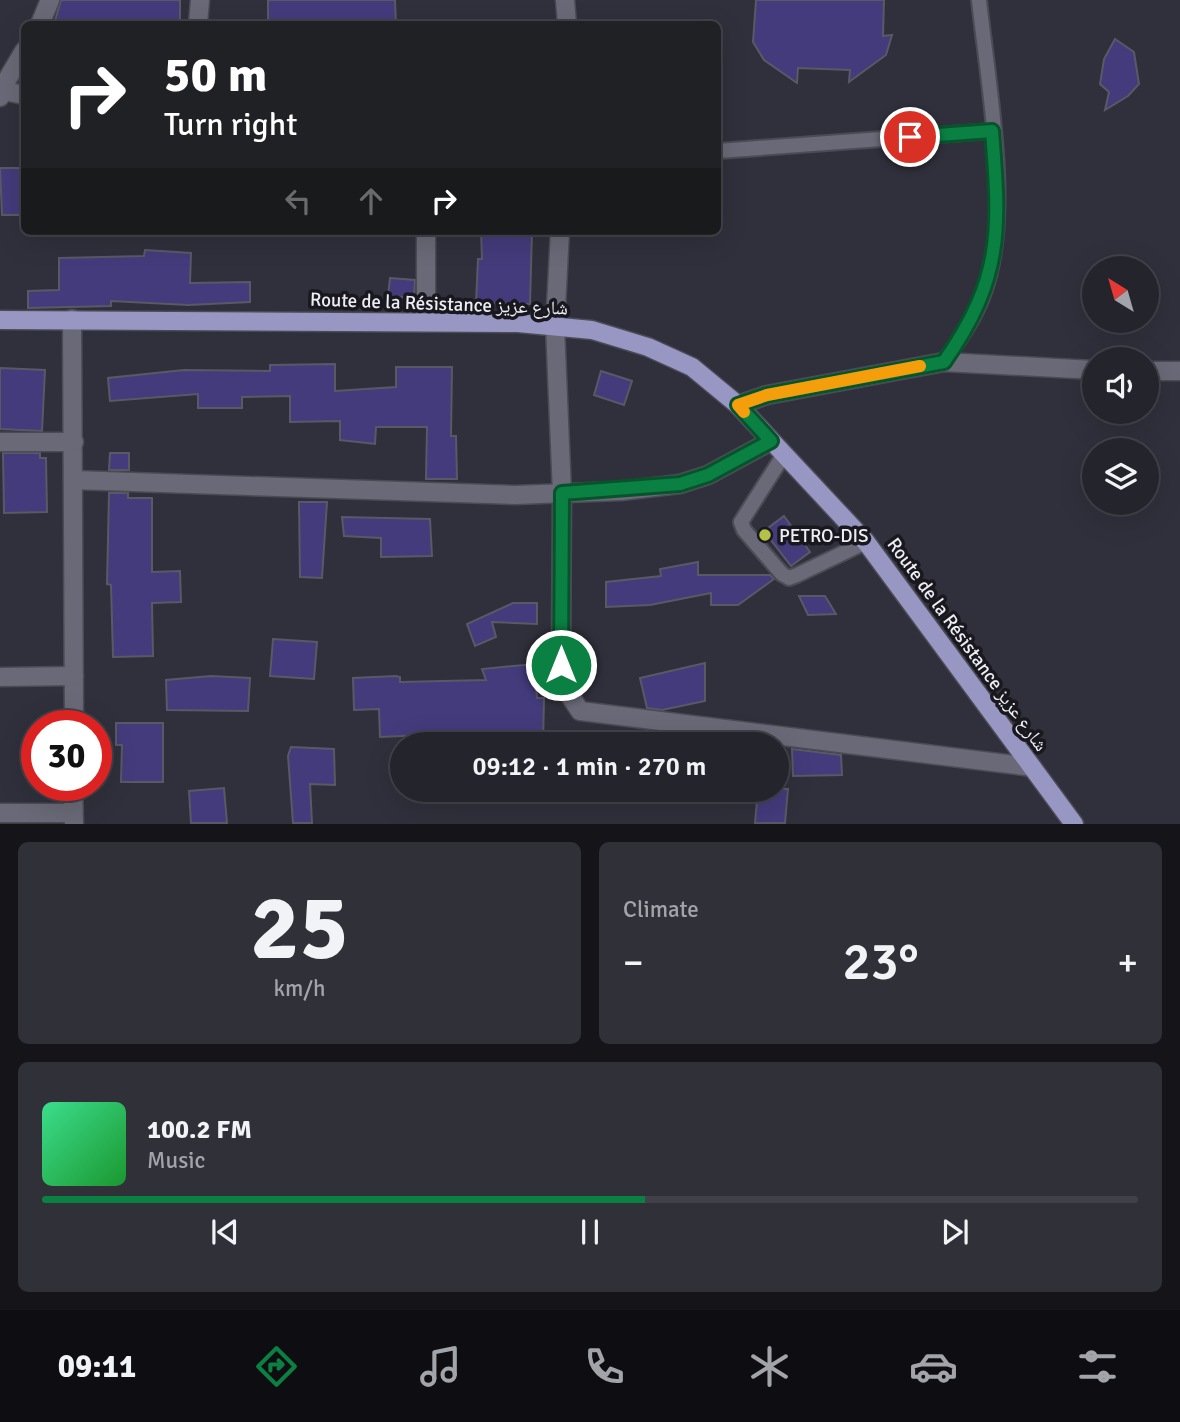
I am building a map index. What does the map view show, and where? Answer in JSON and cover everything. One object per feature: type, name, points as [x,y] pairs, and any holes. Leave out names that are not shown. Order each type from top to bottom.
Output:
[{"type":"main road","name":"Route de la Résistance شارع عزيز","points":[[0,320],[426,322],[555,326],[592,330],[648,347],[692,367],[738,405],[866,542],[1074,824]]},
{"type":"street","points":[[41,21],[50,0]]},
{"type":"street","points":[[198,21],[200,0]]},
{"type":"street","points":[[565,0],[567,21]]},
{"type":"street","points":[[21,56],[0,92],[21,95]]},
{"type":"street","points":[[426,235],[426,322]]},
{"type":"street","points":[[560,235],[555,326],[562,493],[561,665],[569,694],[580,711],[1032,767]]},
{"type":"street","points":[[72,319],[74,710]]},
{"type":"street","points":[[738,405],[767,395],[944,362],[1082,370]]},
{"type":"street","points":[[1159,370],[1179,369]]},
{"type":"street","points":[[74,480],[420,492],[562,493],[680,484],[708,475],[771,441]]},
{"type":"street","points":[[0,442],[74,442]]},
{"type":"street","points":[[0,677],[74,676]]},
{"type":"street","points":[[0,813],[73,818]]},
{"type":"lane","points":[[944,362],[973,316],[984,292],[995,253],[999,213],[979,0]]},
{"type":"lane","points":[[721,151],[992,131]]},
{"type":"lane","points":[[783,456],[741,522],[744,530],[782,574],[789,578],[797,576],[866,542]]},
{"type":"building","points":[[61,0],[180,0],[180,21],[55,21]]},
{"type":"building","points":[[268,0],[395,0],[396,21],[268,21]]},
{"type":"building","points":[[756,0],[884,0],[883,36],[892,35],[886,55],[849,82],[850,70],[798,68],[797,83],[764,60],[753,42]]},
{"type":"building","points":[[1115,39],[1134,52],[1139,84],[1128,96],[1105,110],[1109,92],[1100,84],[1104,59]]},
{"type":"building","points":[[0,168],[21,168],[21,215],[2,215]]},
{"type":"building","points":[[481,235],[532,235],[530,304],[476,303],[478,259],[482,259]]},
{"type":"building","points":[[145,250],[191,253],[190,283],[250,282],[250,302],[188,305],[111,301],[111,306],[28,308],[28,291],[59,290],[59,258],[144,256]]},
{"type":"building","points":[[390,278],[415,280],[414,298],[388,296]]},
{"type":"building","points":[[335,364],[335,391],[396,387],[396,367],[452,367],[451,436],[456,436],[457,479],[426,479],[427,427],[376,427],[375,444],[340,440],[340,421],[290,422],[290,396],[242,397],[242,408],[198,408],[198,394],[110,401],[108,378],[184,370],[270,371],[270,365]]},
{"type":"building","points":[[0,368],[45,370],[42,431],[0,429]]},
{"type":"building","points":[[601,371],[632,381],[624,405],[594,395]]},
{"type":"building","points":[[3,453],[40,453],[40,458],[46,458],[47,512],[4,513]]},
{"type":"building","points":[[110,453],[129,453],[129,470],[109,470]]},
{"type":"building","points":[[109,493],[128,493],[128,498],[152,498],[152,572],[180,571],[181,602],[152,603],[153,656],[113,657],[111,585],[107,584]]},
{"type":"building","points":[[299,502],[327,502],[322,578],[300,577]]},
{"type":"building","points":[[784,516],[810,552],[791,566],[764,531]]},
{"type":"building","points":[[342,517],[430,519],[432,556],[381,557],[381,538],[344,536]]},
{"type":"building","points":[[698,562],[698,575],[770,575],[774,579],[738,605],[711,605],[711,593],[650,605],[606,607],[606,582],[661,576],[660,569]]},
{"type":"building","points":[[799,596],[825,596],[836,614],[808,615]]},
{"type":"building","points":[[513,603],[537,603],[537,624],[492,622],[496,637],[475,646],[467,624]]},
{"type":"building","points":[[273,639],[317,642],[314,679],[270,676]]},
{"type":"building","points":[[705,663],[705,701],[662,710],[647,708],[640,678]]},
{"type":"building","points":[[534,664],[537,698],[544,698],[543,732],[390,732],[390,737],[380,737],[379,709],[354,710],[353,678],[396,676],[400,677],[400,682],[486,680],[482,669]]},
{"type":"building","points":[[211,676],[250,678],[248,711],[167,710],[166,680]]},
{"type":"building","points":[[116,723],[163,723],[163,782],[121,782],[122,745],[116,745]]},
{"type":"building","points":[[291,747],[334,749],[335,785],[310,784],[312,823],[293,823],[288,756]]},
{"type":"building","points":[[792,749],[841,755],[842,775],[793,776]]},
{"type":"building","points":[[224,788],[227,823],[191,823],[189,791]]},
{"type":"building","points":[[757,802],[787,802],[785,823],[755,823]]},
{"type":"slow traffic","points":[[744,412],[738,405],[767,395],[920,366]]},
{"type":"place","name":"PETRO-DIS","points":[[765,535]]},
{"type":"route","points":[[561,665],[562,493],[621,491],[680,484],[708,475],[771,441],[738,405],[767,395],[944,362],[967,328],[984,292],[995,253],[999,213],[992,131],[910,137]]}]
